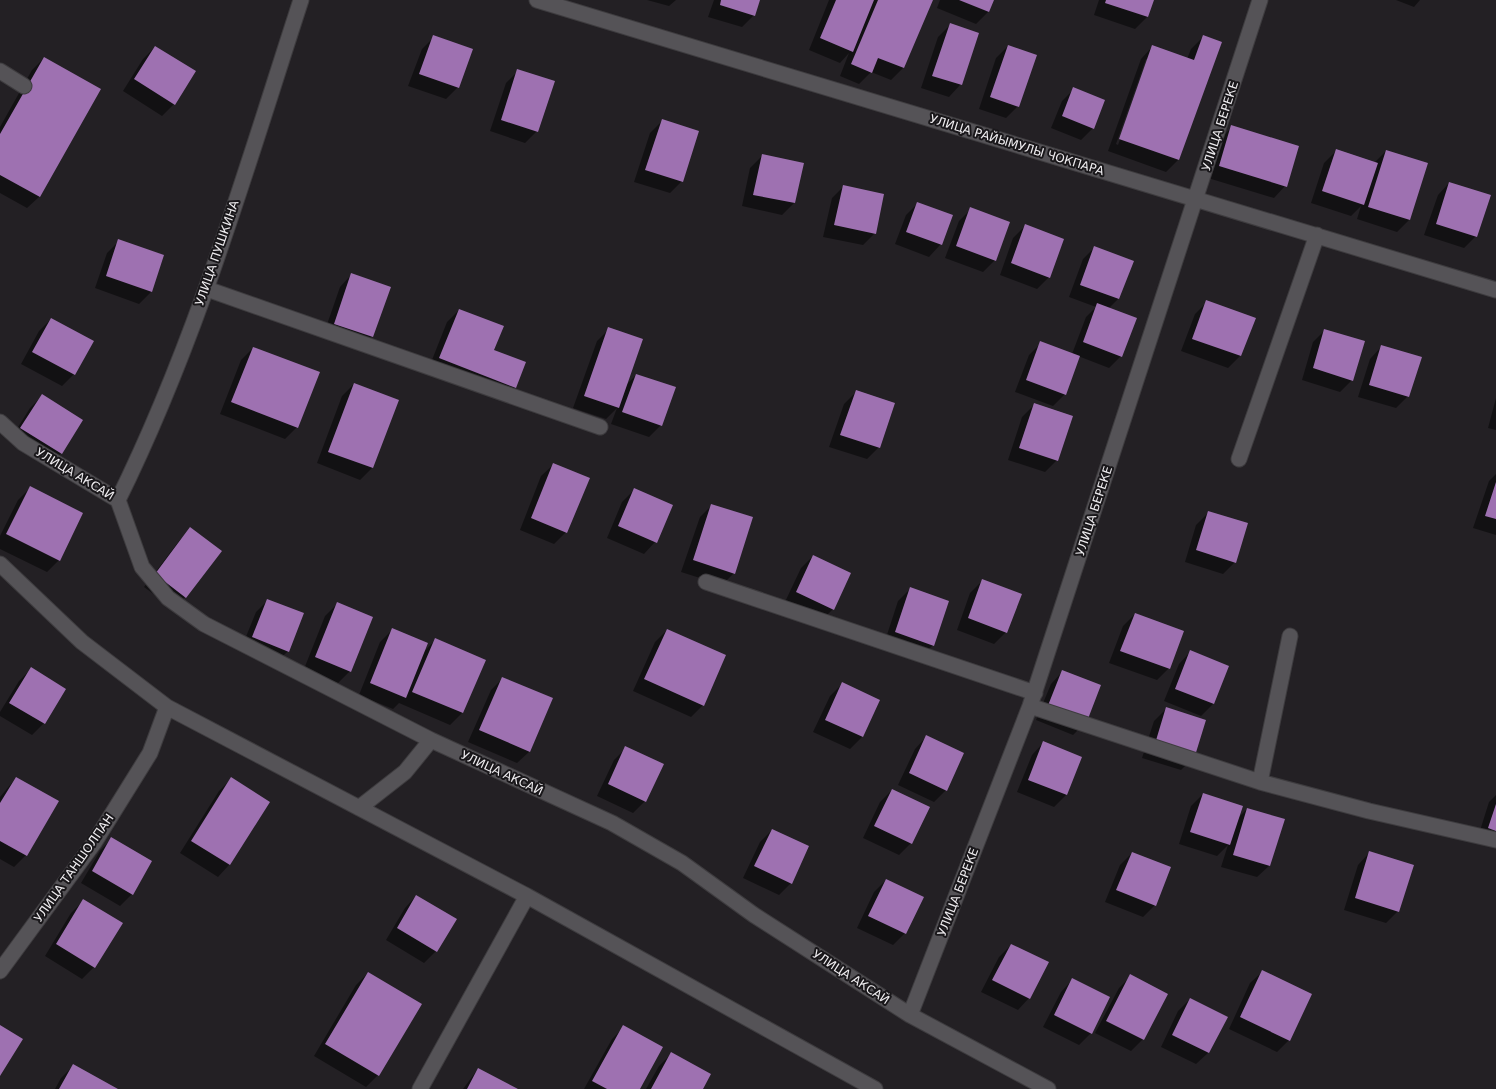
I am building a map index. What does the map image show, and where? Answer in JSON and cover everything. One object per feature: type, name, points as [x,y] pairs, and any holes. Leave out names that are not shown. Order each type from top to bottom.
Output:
[{"type":"street","name":"УЛИЦА ПУШКИНА","points":[[118,500],[149,437],[206,288],[300,0]]},
{"type":"street","name":"УЛИЦА РАЙЫМУЛЫ ЧОКПАРА","points":[[537,0],[1496,290]]},
{"type":"street","name":"УЛИЦА БЕРЕКЕ","points":[[910,1015],[1032,700],[1260,0]]},
{"type":"street","points":[[0,71],[24,86]]},
{"type":"street","points":[[1239,459],[1317,235]]},
{"type":"street","points":[[206,288],[600,427]]},
{"type":"street","name":"УЛИЦА АКСАЙ","points":[[0,422],[23,443],[118,500],[142,567],[168,598],[204,624],[431,740],[612,823],[682,862],[754,915],[910,1015],[1048,1089]]},
{"type":"street","points":[[0,564],[82,642],[167,707],[527,896],[875,1089]]},
{"type":"street","points":[[706,582],[1260,782],[1369,811],[1496,840]]},
{"type":"street","points":[[1260,782],[1290,636]]},
{"type":"street","name":"УЛИЦА ТАНШОЛПАН","points":[[0,971],[94,843],[150,753],[167,707]]},
{"type":"street","points":[[359,808],[406,772],[431,740]]},
{"type":"street","points":[[420,1089],[527,896]]},
{"type":"building","points":[[721,0],[760,0],[755,16],[720,5]]},
{"type":"building","points":[[836,0],[874,0],[853,52],[820,38]]},
{"type":"building","points":[[878,0],[933,0],[904,68],[878,58],[872,73],[851,64]]},
{"type":"building","points":[[959,0],[994,0],[989,12]]},
{"type":"building","points":[[1106,0],[1154,0],[1148,17],[1105,3]]},
{"type":"building","points":[[950,23],[979,33],[962,85],[932,76]]},
{"type":"building","points":[[433,35],[473,49],[459,88],[419,74]]},
{"type":"building","points":[[1203,35],[1222,42],[1179,160],[1119,139],[1152,45],[1194,60]]},
{"type":"building","points":[[1008,45],[1037,55],[1019,107],[990,97]]},
{"type":"building","points":[[155,46],[196,71],[175,105],[134,79]]},
{"type":"building","points":[[44,57],[101,89],[40,197],[0,175],[0,134]]},
{"type":"building","points":[[517,69],[555,81],[538,132],[501,120]]},
{"type":"building","points":[[1073,87],[1105,100],[1094,129],[1062,116]]},
{"type":"building","points":[[662,119],[699,131],[683,182],[645,170]]},
{"type":"building","points":[[1231,125],[1299,146],[1287,187],[1219,166]]},
{"type":"building","points":[[1336,149],[1378,163],[1364,205],[1322,191]]},
{"type":"building","points":[[1386,150],[1428,163],[1410,220],[1368,207]]},
{"type":"building","points":[[762,154],[804,163],[795,203],[753,195]]},
{"type":"building","points":[[1449,182],[1491,195],[1477,237],[1436,224]]},
{"type":"building","points":[[843,185],[884,194],[876,234],[834,225]]},
{"type":"building","points":[[917,202],[953,215],[942,245],[906,232]]},
{"type":"building","points":[[970,207],[1010,222],[996,261],[956,246]]},
{"type":"building","points":[[1025,224],[1064,239],[1050,278],[1011,263]]},
{"type":"building","points":[[118,239],[164,255],[152,292],[106,276]]},
{"type":"building","points":[[1094,246],[1134,261],[1119,299],[1080,285]]},
{"type":"building","points":[[351,273],[391,287],[373,337],[334,324]]},
{"type":"building","points":[[1206,300],[1256,318],[1241,356],[1192,339]]},
{"type":"building","points":[[1097,303],[1137,318],[1122,357],[1083,342]]},
{"type":"building","points":[[459,309],[504,326],[494,350],[526,362],[516,388],[439,358]]},
{"type":"building","points":[[51,318],[94,341],[75,375],[32,352]]},
{"type":"building","points":[[608,327],[643,339],[619,408],[584,396]]},
{"type":"building","points":[[1324,329],[1365,341],[1353,381],[1313,368]]},
{"type":"building","points":[[1040,341],[1080,356],[1066,395],[1026,380]]},
{"type":"building","points":[[1381,345],[1422,357],[1409,397],[1369,385]]},
{"type":"building","points":[[253,347],[320,372],[298,428],[231,402]]},
{"type":"building","points":[[636,374],[676,387],[662,426],[622,412]]},
{"type":"building","points":[[354,383],[399,400],[373,468],[328,452]]},
{"type":"building","points":[[856,390],[895,403],[880,448],[840,435]]},
{"type":"building","points":[[42,394],[83,420],[62,454],[20,428]]},
{"type":"building","points":[[1034,403],[1073,416],[1058,461],[1019,448]]},
{"type":"building","points":[[553,463],[590,478],[567,533],[531,518]]},
{"type":"building","points":[[1496,482],[1496,519],[1485,516]]},
{"type":"building","points":[[30,486],[83,513],[60,561],[6,534]]},
{"type":"building","points":[[634,488],[673,505],[657,543],[618,526]]},
{"type":"building","points":[[711,504],[753,517],[735,574],[693,560]]},
{"type":"building","points":[[1208,511],[1248,523],[1236,563],[1196,550]]},
{"type":"building","points":[[190,527],[222,551],[186,598],[155,574]]},
{"type":"building","points":[[813,555],[851,573],[834,610],[796,592]]},
{"type":"building","points":[[982,579],[1022,594],[1007,633],[968,618]]},
{"type":"building","points":[[910,587],[949,601],[934,646],[895,632]]},
{"type":"building","points":[[267,599],[304,613],[289,652],[252,637]]},
{"type":"building","points":[[337,602],[373,617],[351,672],[315,657]]},
{"type":"building","points":[[1135,613],[1184,631],[1170,669],[1120,651]]},
{"type":"building","points":[[392,628],[428,643],[406,698],[370,683]]},
{"type":"building","points":[[667,629],[726,655],[704,706],[644,679]]},
{"type":"building","points":[[435,638],[486,660],[463,713],[412,692]]},
{"type":"building","points":[[1190,650],[1229,666],[1214,704],[1175,689]]},
{"type":"building","points":[[31,667],[66,689],[45,724],[9,703]]},
{"type":"building","points":[[1062,670],[1101,685],[1086,724],[1047,708]]},
{"type":"building","points":[[502,677],[553,698],[530,752],[479,730]]},
{"type":"building","points":[[842,682],[880,700],[863,737],[825,720]]},
{"type":"building","points":[[1166,707],[1206,720],[1194,759],[1154,747]]},
{"type":"building","points":[[926,735],[964,753],[947,791],[909,773]]},
{"type":"building","points":[[1043,741],[1082,757],[1067,795],[1028,780]]},
{"type":"building","points":[[625,746],[664,764],[646,802],[608,784]]},
{"type":"building","points":[[16,777],[59,801],[27,856],[0,841],[0,803]]},
{"type":"building","points":[[231,777],[270,802],[230,865],[191,841]]},
{"type":"building","points":[[892,789],[930,807],[912,844],[874,826]]},
{"type":"building","points":[[1203,793],[1243,806],[1230,845],[1190,832]]},
{"type":"building","points":[[1496,804],[1496,831],[1488,828]]},
{"type":"building","points":[[1247,808],[1285,819],[1270,866],[1233,855]]},
{"type":"building","points":[[772,829],[809,846],[792,884],[754,866]]},
{"type":"building","points":[[111,837],[152,861],[133,895],[92,871]]},
{"type":"building","points":[[1369,851],[1414,865],[1399,912],[1355,898]]},
{"type":"building","points":[[1132,852],[1171,867],[1156,906],[1116,890]]},
{"type":"building","points":[[886,879],[924,897],[906,934],[868,916]]},
{"type":"building","points":[[416,895],[457,919],[437,952],[397,928]]},
{"type":"building","points":[[83,899],[123,923],[95,968],[56,944]]},
{"type":"building","points":[[1011,944],[1049,962],[1030,999],[992,980]]},
{"type":"building","points":[[1262,970],[1312,994],[1290,1041],[1240,1017]]},
{"type":"building","points":[[368,972],[422,1004],[379,1076],[325,1044]]},
{"type":"building","points":[[1130,974],[1168,994],[1144,1040],[1106,1021]]},
{"type":"building","points":[[1072,978],[1110,997],[1092,1034],[1054,1015]]},
{"type":"building","points":[[1190,998],[1228,1017],[1209,1053],[1172,1035]]},
{"type":"building","points":[[0,1025],[23,1039],[0,1076]]},
{"type":"building","points":[[623,1025],[663,1047],[640,1089],[607,1089],[592,1081]]},
{"type":"building","points":[[671,1052],[711,1074],[703,1089],[651,1089]]},
{"type":"building","points":[[73,1064],[118,1089],[59,1089]]},
{"type":"building","points":[[478,1068],[518,1089],[467,1089]]}]
